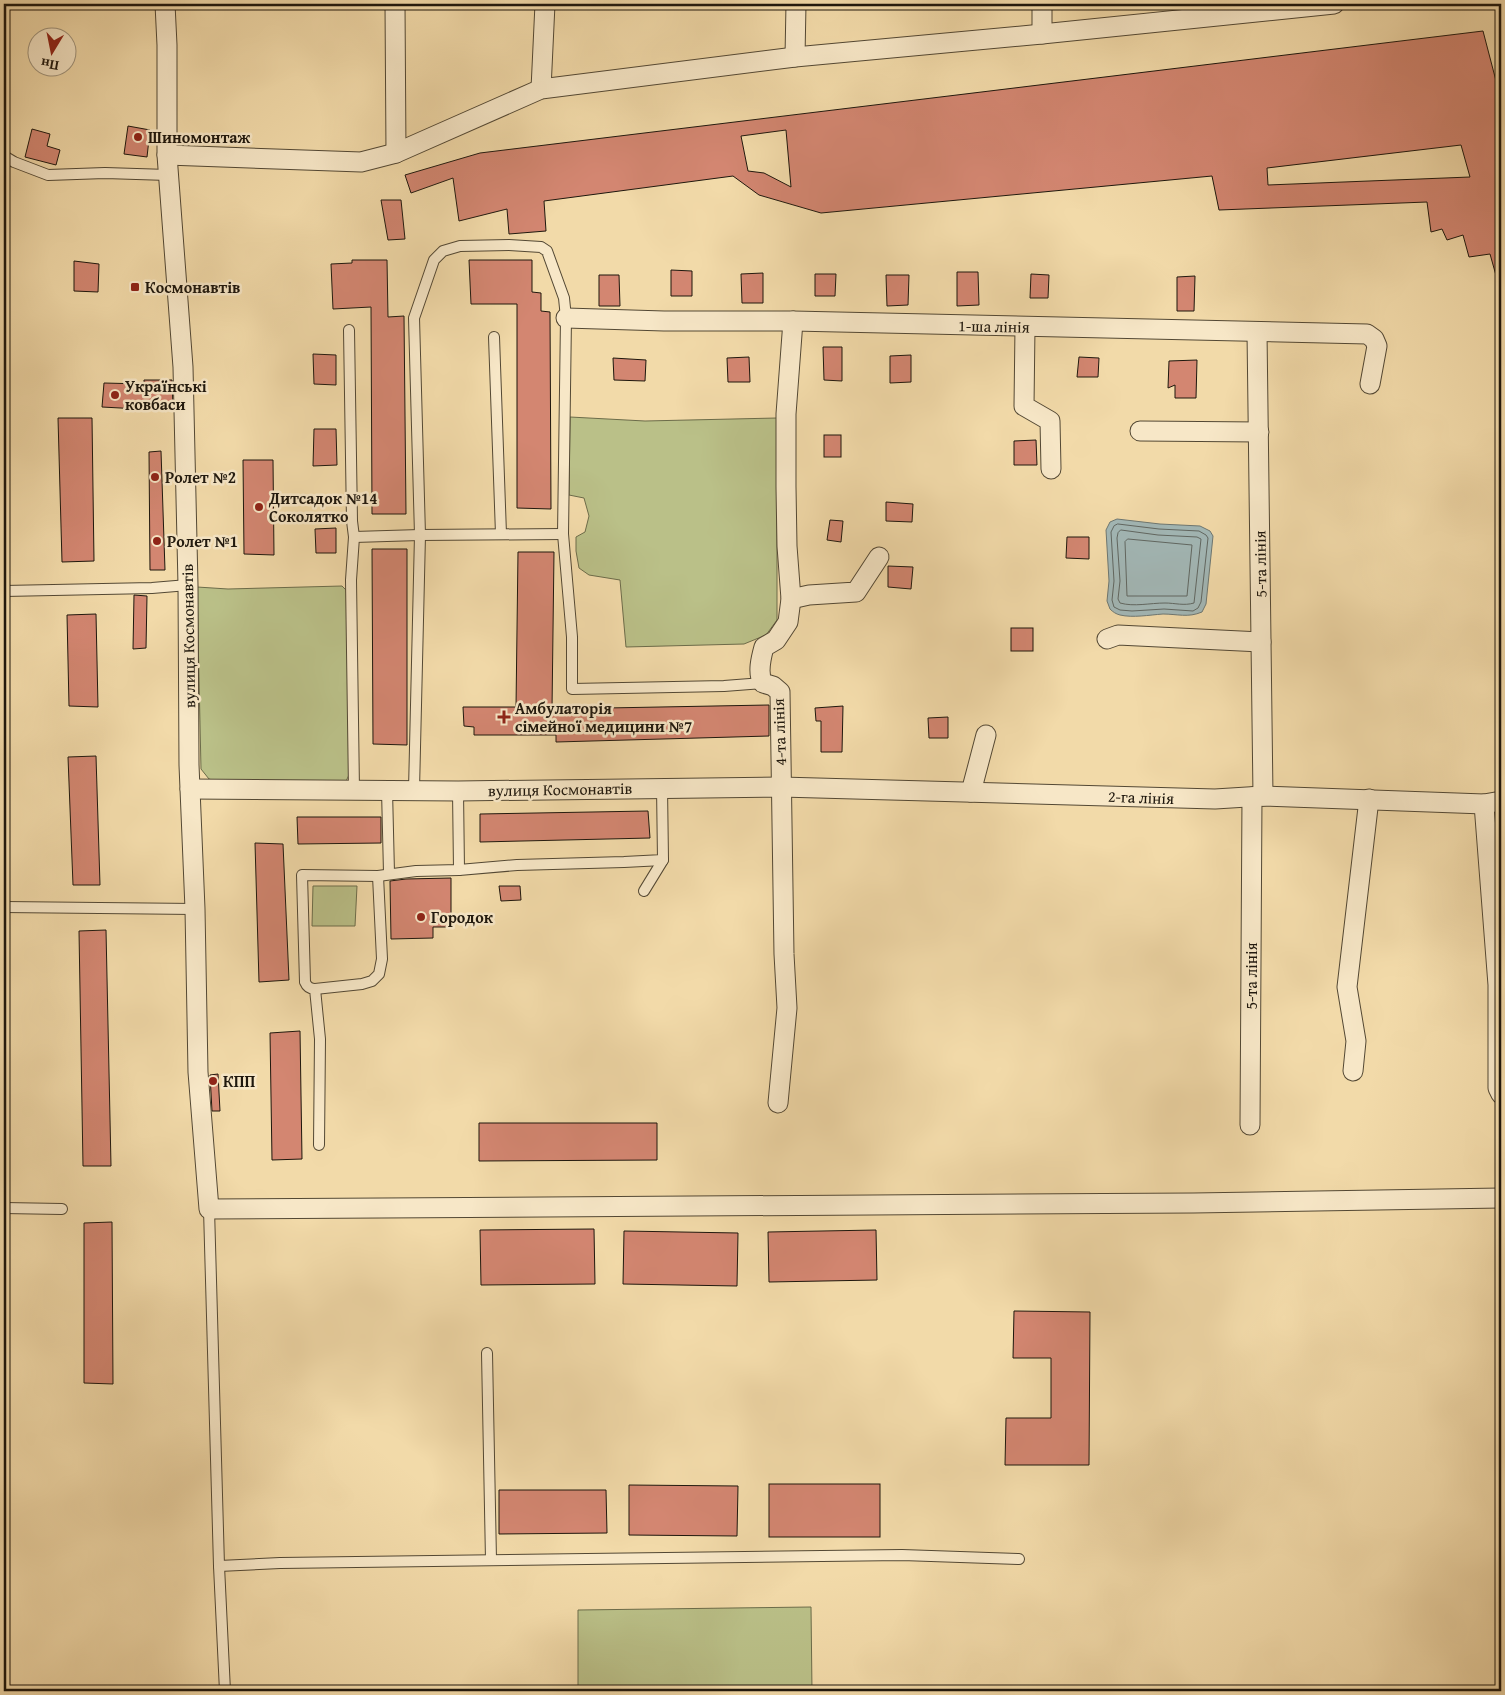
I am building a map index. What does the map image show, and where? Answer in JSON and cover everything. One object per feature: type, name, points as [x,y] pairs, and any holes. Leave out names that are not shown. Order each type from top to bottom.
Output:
[{"type":"street","name":"вулиця Космонавтів","points":[[165,4],[168,45],[167,155],[183,367],[190,789],[195,910],[198,1072],[210,1209]]},
{"type":"street","points":[[395,4],[396,153]]},
{"type":"street","points":[[541,89],[546,4]]},
{"type":"street","points":[[794,57],[796,4]]},
{"type":"street","points":[[1042,4],[1042,34]]},
{"type":"street","points":[[167,155],[361,162],[396,153],[541,89],[794,57],[1042,34],[1282,6],[1334,4]]},
{"type":"street","name":"1-ша лінія","points":[[566,318],[793,321],[1367,334],[1374,339],[1377,346],[1370,384]]},
{"type":"street","name":"4-та лінія","points":[[778,1103],[787,1008],[784,954],[780,692],[761,680],[761,660],[764,647],[776,640],[788,622],[791,599],[787,546],[786,414],[793,321]]},
{"type":"street","points":[[1025,327],[1024,406],[1050,421],[1052,469]]},
{"type":"street","name":"5-та лінія","points":[[1250,1125],[1261,642],[1258,332]]},
{"type":"street","points":[[1140,430],[1259,432]]},
{"type":"street","points":[[791,599],[809,595],[856,592],[879,557]]},
{"type":"street","points":[[1107,639],[1118,635],[1261,642]]},
{"type":"street","points":[[971,792],[986,735]]},
{"type":"street","name":"вулиця Космонавтів","points":[[190,789],[458,790],[781,787]]},
{"type":"street","name":"2-га лінія","points":[[781,787],[1215,799],[1257,796],[1493,802]]},
{"type":"street","points":[[1354,1070],[1356,1041],[1347,987],[1369,800]]},
{"type":"street","points":[[1493,802],[1498,985],[1498,1088],[1501,1094]]},
{"type":"street","points":[[210,1209],[1193,1203],[1501,1198]]},
{"type":"lane","points":[[4,156],[14,162],[48,175],[105,173],[168,175]]},
{"type":"lane","points":[[414,790],[420,535],[414,318],[434,260],[443,251],[460,246],[509,245],[541,247],[547,251],[564,298],[566,318],[563,534],[572,637],[572,688],[724,686],[763,683]]},
{"type":"lane","points":[[349,330],[352,521],[354,538],[350,580],[354,790]]},
{"type":"lane","points":[[494,336],[501,534]]},
{"type":"lane","points":[[354,538],[420,535],[563,534]]},
{"type":"lane","points":[[4,591],[152,588],[188,585]]},
{"type":"lane","points":[[644,891],[663,860],[662,787]]},
{"type":"lane","points":[[386,790],[388,873]]},
{"type":"lane","points":[[458,790],[458,870]]},
{"type":"lane","points":[[378,876],[382,959],[379,974],[372,981],[362,984],[311,989],[305,982],[302,875],[378,876],[388,873],[517,865],[663,860]]},
{"type":"lane","points":[[4,907],[195,910]]},
{"type":"lane","points":[[315,988],[320,1039],[319,1145]]},
{"type":"lane","points":[[4,1208],[62,1208]]},
{"type":"lane","points":[[210,1209],[219,1566],[225,1691]]},
{"type":"lane","points":[[487,1352],[491,1560]]},
{"type":"lane","points":[[219,1566],[280,1563],[902,1555],[1020,1559]]},
{"type":"green space","points":[[570,417],[645,421],[777,418],[777,620],[766,635],[744,644],[626,647],[620,580],[589,575],[579,568],[576,537],[585,532],[589,516],[584,498],[569,495]]},
{"type":"green space","points":[[342,586],[347,591],[350,773],[346,781],[341,784],[219,782],[209,779],[201,769],[197,587],[228,589]]},
{"type":"green space","points":[[313,886],[357,886],[355,926],[312,926]]},
{"type":"green space","points":[[811,1607],[812,1691],[578,1691],[578,1610]]},
{"type":"water","points":[[1117,519],[1200,526],[1210,531],[1213,536],[1206,604],[1202,612],[1187,615],[1130,616],[1119,615],[1110,609],[1107,601],[1109,581],[1106,530],[1110,522]]},
{"type":"building","points":[[1483,31],[1501,100],[1501,278],[1497,279],[1490,254],[1469,257],[1463,235],[1447,240],[1442,229],[1431,232],[1427,202],[1219,210],[1212,176],[821,213],[759,195],[733,176],[544,201],[546,231],[509,234],[507,209],[459,221],[453,178],[411,193],[405,175],[480,153]],"holes":[[[786,130],[791,187],[764,173],[748,171],[741,136]],[[1461,145],[1470,177],[1268,185],[1267,168]]]},
{"type":"building","name":"Шиномонтаж","points":[[128,126],[150,130],[147,157],[124,154]]},
{"type":"building","points":[[32,129],[50,134],[47,146],[60,150],[56,165],[25,157]]},
{"type":"building","points":[[381,200],[401,200],[405,239],[388,240]]},
{"type":"building","points":[[352,260],[387,260],[388,317],[404,316],[406,514],[372,514],[371,307],[333,309],[331,264],[352,263]]},
{"type":"building","points":[[469,260],[532,260],[532,292],[541,293],[541,311],[550,312],[551,509],[517,508],[517,304],[471,304]]},
{"type":"building","points":[[74,261],[99,264],[98,292],[74,291]]},
{"type":"building","points":[[671,270],[692,271],[692,296],[671,296]]},
{"type":"building","points":[[957,272],[978,272],[979,305],[957,306]]},
{"type":"building","points":[[763,273],[763,303],[742,303],[741,274]]},
{"type":"building","points":[[815,274],[836,274],[835,296],[815,296]]},
{"type":"building","points":[[1031,274],[1049,275],[1048,298],[1030,298]]},
{"type":"building","points":[[599,275],[619,275],[620,306],[599,306]]},
{"type":"building","points":[[886,275],[909,275],[908,305],[887,306]]},
{"type":"building","points":[[1195,276],[1194,311],[1177,311],[1177,277]]},
{"type":"building","points":[[823,347],[842,347],[842,381],[824,380]]},
{"type":"building","points":[[313,354],[336,355],[336,385],[314,384]]},
{"type":"building","points":[[911,355],[911,382],[890,383],[890,356]]},
{"type":"building","points":[[749,357],[750,382],[728,382],[727,358]]},
{"type":"building","points":[[1079,357],[1099,358],[1098,377],[1077,377]]},
{"type":"building","points":[[613,358],[646,360],[645,381],[614,380]]},
{"type":"building","points":[[1197,360],[1196,398],[1175,398],[1175,385],[1168,388],[1169,361]]},
{"type":"building","points":[[144,380],[172,380],[173,407],[139,409],[102,407],[104,383],[144,384]]},
{"type":"building","points":[[58,418],[92,418],[94,561],[62,562]]},
{"type":"building","points":[[314,429],[336,429],[337,465],[313,466]]},
{"type":"building","points":[[824,435],[841,435],[841,457],[824,457]]},
{"type":"building","points":[[1036,440],[1037,465],[1014,465],[1014,441]]},
{"type":"building","points":[[161,451],[165,570],[150,570],[149,452]]},
{"type":"building","name":"Дитсадок №14 Соколятко","points":[[243,460],[273,460],[274,555],[244,554]]},
{"type":"building","points":[[886,502],[913,504],[912,522],[886,521]]},
{"type":"building","points":[[830,520],[843,521],[841,542],[827,540]]},
{"type":"building","points":[[336,528],[336,553],[316,553],[315,529]]},
{"type":"building","points":[[1067,537],[1089,537],[1089,559],[1066,558]]},
{"type":"building","points":[[372,549],[407,549],[407,745],[373,744]]},
{"type":"building","points":[[518,552],[554,552],[552,709],[769,705],[769,736],[556,742],[556,735],[474,735],[474,727],[464,726],[463,707],[516,707]]},
{"type":"building","points":[[888,566],[913,567],[911,589],[888,587]]},
{"type":"building","points":[[134,595],[147,596],[146,648],[133,649]]},
{"type":"building","points":[[96,614],[98,707],[69,706],[67,615]]},
{"type":"building","points":[[1011,628],[1033,628],[1033,651],[1011,651]]},
{"type":"building","points":[[843,706],[842,752],[821,752],[821,721],[816,721],[815,708]]},
{"type":"building","points":[[948,717],[948,738],[929,738],[928,718]]},
{"type":"building","points":[[96,756],[100,885],[73,885],[68,757]]},
{"type":"building","points":[[648,811],[650,838],[480,842],[480,814]]},
{"type":"building","points":[[297,817],[381,817],[381,843],[298,844]]},
{"type":"building","points":[[255,843],[283,844],[289,980],[259,982]]},
{"type":"building","name":"Городок","points":[[451,878],[451,927],[433,927],[433,938],[391,939],[390,881]]},
{"type":"building","points":[[499,886],[520,886],[521,900],[501,901]]},
{"type":"building","points":[[106,930],[111,1166],[83,1166],[79,931]]},
{"type":"building","points":[[300,1031],[302,1159],[272,1160],[270,1033]]},
{"type":"building","points":[[218,1074],[220,1111],[212,1111],[210,1075]]},
{"type":"building","points":[[479,1123],[657,1123],[657,1160],[479,1161]]},
{"type":"building","points":[[112,1222],[113,1384],[84,1383],[84,1223]]},
{"type":"building","points":[[594,1229],[595,1284],[481,1285],[480,1230]]},
{"type":"building","points":[[876,1230],[877,1280],[769,1282],[768,1232]]},
{"type":"building","points":[[624,1231],[738,1233],[737,1286],[623,1284]]},
{"type":"building","points":[[1014,1311],[1090,1312],[1089,1465],[1005,1465],[1006,1418],[1051,1418],[1051,1358],[1013,1358]]},
{"type":"building","points":[[769,1484],[880,1484],[880,1537],[769,1537]]},
{"type":"building","points":[[629,1485],[738,1486],[737,1536],[629,1535]]},
{"type":"building","points":[[499,1490],[606,1490],[607,1533],[499,1534]]},
{"type":"place","name":"Шиномонтаж","points":[[138,137]]},
{"type":"place","name":"Космонавтів","points":[[135,287]]},
{"type":"place","name":"Українські ковбаси","points":[[115,395]]},
{"type":"place","name":"Ролет №2","points":[[155,477]]},
{"type":"place","name":"Дитсадок №14 Соколятко","points":[[259,507]]},
{"type":"place","name":"Ролет №1","points":[[157,541]]},
{"type":"place","name":"Амбулаторія сімейної медицини №7","points":[[504,717]]},
{"type":"place","name":"Городок","points":[[421,917]]},
{"type":"place","name":"КПП","points":[[213,1081]]}]
